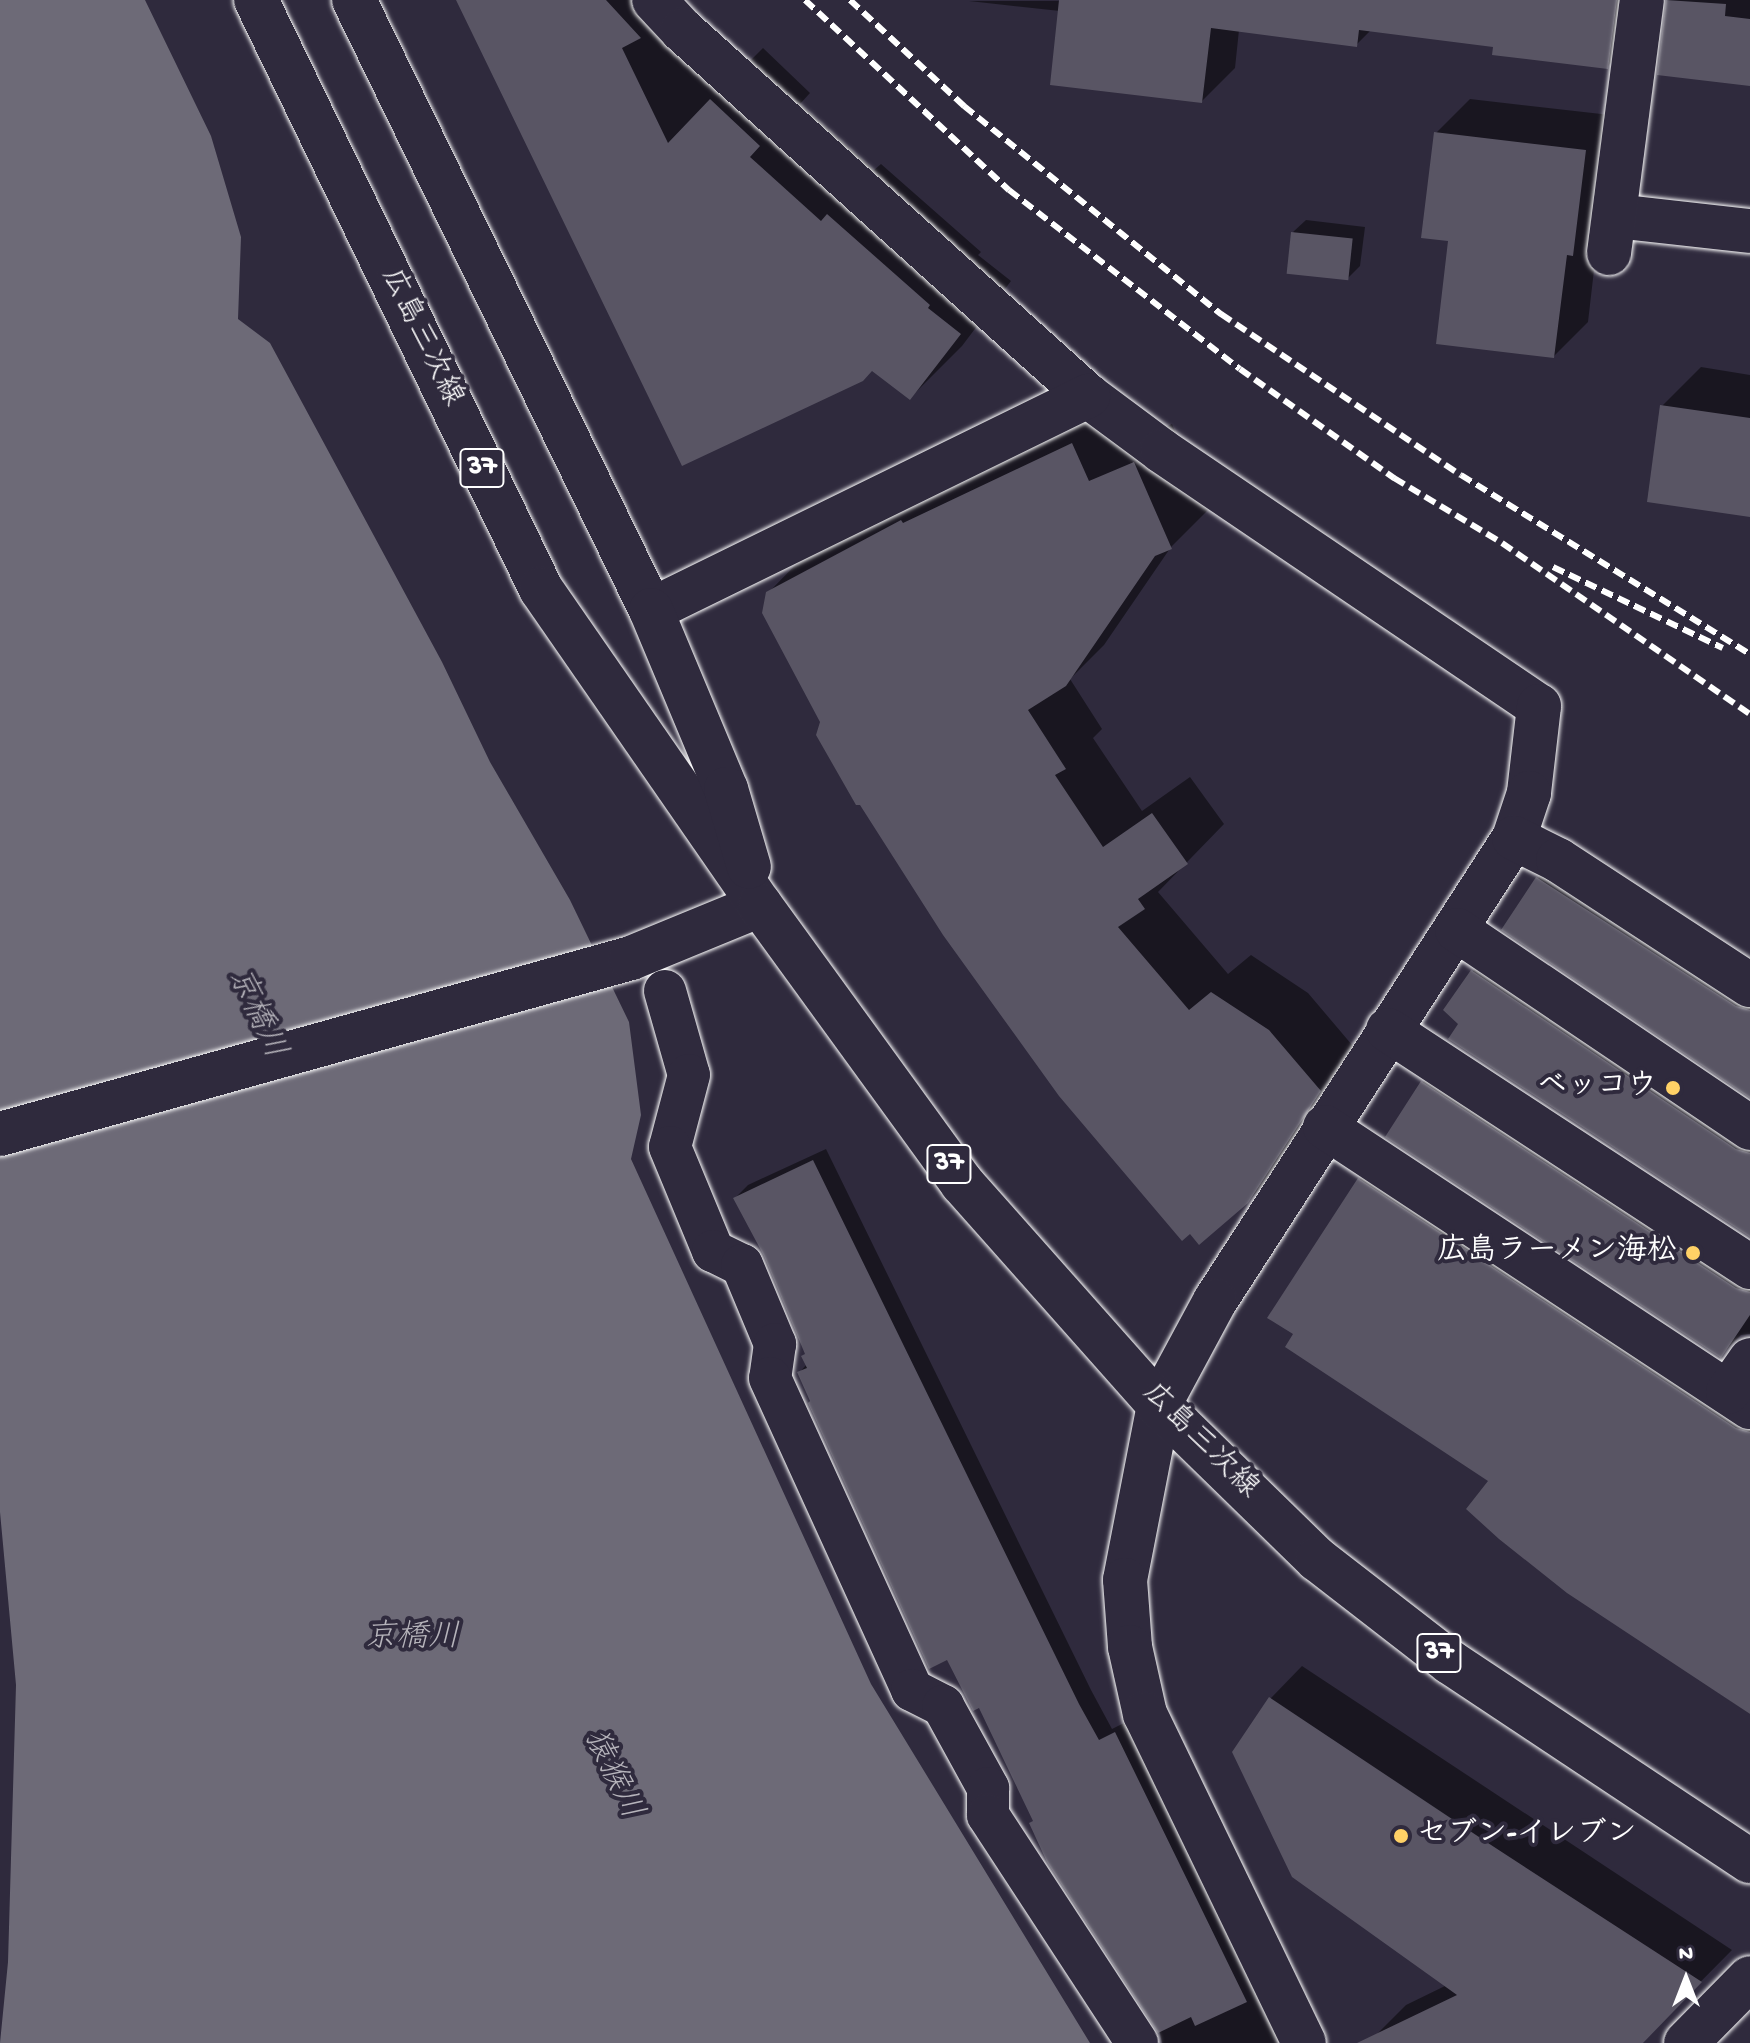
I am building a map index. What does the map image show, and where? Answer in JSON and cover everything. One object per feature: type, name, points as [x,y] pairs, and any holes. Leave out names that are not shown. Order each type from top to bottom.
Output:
[{"type":"street","name":"広島三次線","points":[[256,0],[541,589],[760,905],[962,1183],[1159,1405],[1329,1569],[1450,1662],[1750,1861]]},
{"type":"street","name":"広島三次線","points":[[354,0],[651,610],[726,789],[760,905]]},
{"type":"street","points":[[654,0],[682,30],[1088,396],[1162,451],[1539,706],[1529,793],[1514,838],[1215,1301],[1159,1405],[1125,1580],[1130,1647],[1145,1714],[1304,2043]]},
{"type":"street","points":[[1642,0],[1613,234],[1750,231]]},
{"type":"street","points":[[651,610],[1088,396]]},
{"type":"street","points":[[1514,838],[1558,860],[1750,985]]},
{"type":"street","points":[[0,1134],[631,958],[760,905]]},
{"type":"street","points":[[1457,930],[1750,1128]]},
{"type":"street","points":[[665,991],[689,1075],[670,1147],[713,1251],[742,1265],[775,1344],[770,1378],[912,1690],[943,1706],[988,1788],[988,1815],[1137,2043]]},
{"type":"street","points":[[1388,1030],[1750,1267]]},
{"type":"street","points":[[1325,1127],[1743,1386]]},
{"type":"street","points":[[1686,2043],[1750,1978]]},
{"type":"water","name":"京橋川","points":[[0,0],[145,0],[211,136],[241,237],[238,319],[270,343],[442,662],[490,762],[570,900],[629,1022],[641,1115],[631,1159],[871,1684],[1090,2043],[0,2043],[8,1962],[16,1685],[0,1512]]},
{"type":"building","points":[[456,0],[606,0],[641,38],[622,48],[668,143],[710,99],[760,146],[750,157],[821,221],[827,214],[930,305],[928,308],[961,334],[910,400],[872,371],[863,381],[682,466]]},
{"type":"building","points":[[1059,0],[1617,0],[1608,69],[1492,55],[1493,47],[1359,30],[1357,47],[1211,28],[1202,103],[1050,85]]},
{"type":"building","points":[[1666,0],[1726,4],[1725,16],[1750,19],[1750,86],[1657,75]]},
{"type":"building","points":[[1434,132],[1586,150],[1573,256],[1567,255],[1554,358],[1436,344],[1448,241],[1421,238]]},
{"type":"building","points":[[1291,232],[1353,238],[1348,280],[1287,274]]},
{"type":"building","points":[[1660,405],[1750,418],[1750,517],[1647,502]]},
{"type":"building","points":[[1072,443],[1089,481],[1134,462],[1172,549],[1155,556],[1066,686],[1028,710],[1066,769],[1055,775],[1103,847],[1152,813],[1188,864],[1138,899],[1145,909],[1118,927],[1189,1010],[1211,992],[1269,1030],[1321,1091],[1248,1203],[1199,1245],[1190,1234],[1182,1241],[1059,1096],[943,935],[860,805],[856,805],[816,735],[820,722],[762,613],[766,592],[901,520],[903,523]]},
{"type":"building","points":[[1536,877],[1736,1006],[1750,1010],[1750,1098],[1501,930]]},
{"type":"building","points":[[1471,970],[1736,1149],[1750,1153],[1750,1237],[1448,1039],[1458,1024],[1443,1010]]},
{"type":"building","points":[[1421,1081],[1736,1288],[1750,1292],[1750,1315],[1721,1358],[1385,1137]]},
{"type":"building","points":[[813,1160],[1079,1704],[1099,1740],[1115,1732],[1247,2002],[1195,2026],[1191,2017],[1158,2033],[1047,1862],[1029,1823],[1033,1821],[979,1708],[973,1711],[947,1660],[929,1669],[808,1403],[810,1401],[797,1372],[807,1368],[801,1356],[805,1354],[764,1256],[733,1198]]},
{"type":"building","points":[[1358,1178],[1736,1428],[1750,1432],[1750,1714],[1567,1593],[1499,1539],[1466,1509],[1488,1481],[1285,1347],[1293,1334],[1267,1318]]},
{"type":"building","points":[[1269,1697],[1702,1982],[1643,2043],[1357,2043],[1457,1995],[1292,1877],[1232,1752]]},
{"type":"railway","points":[[805,0],[1009,190],[1240,369],[1394,478],[1502,543],[1750,714]]},
{"type":"railway","points":[[850,0],[964,106],[1221,314],[1461,475],[1750,654]]},
{"type":"railway","points":[[1553,567],[1723,648]]},
{"type":"place","name":"ベッコウ","points":[[1673,1088]]},
{"type":"place","name":"広島ラーメン海松","points":[[1693,1253]]},
{"type":"place","name":"セブン-イレブン","points":[[1401,1836]]},
{"type":"water label","name":"猿猴川","points":[[611,1775]]}]
